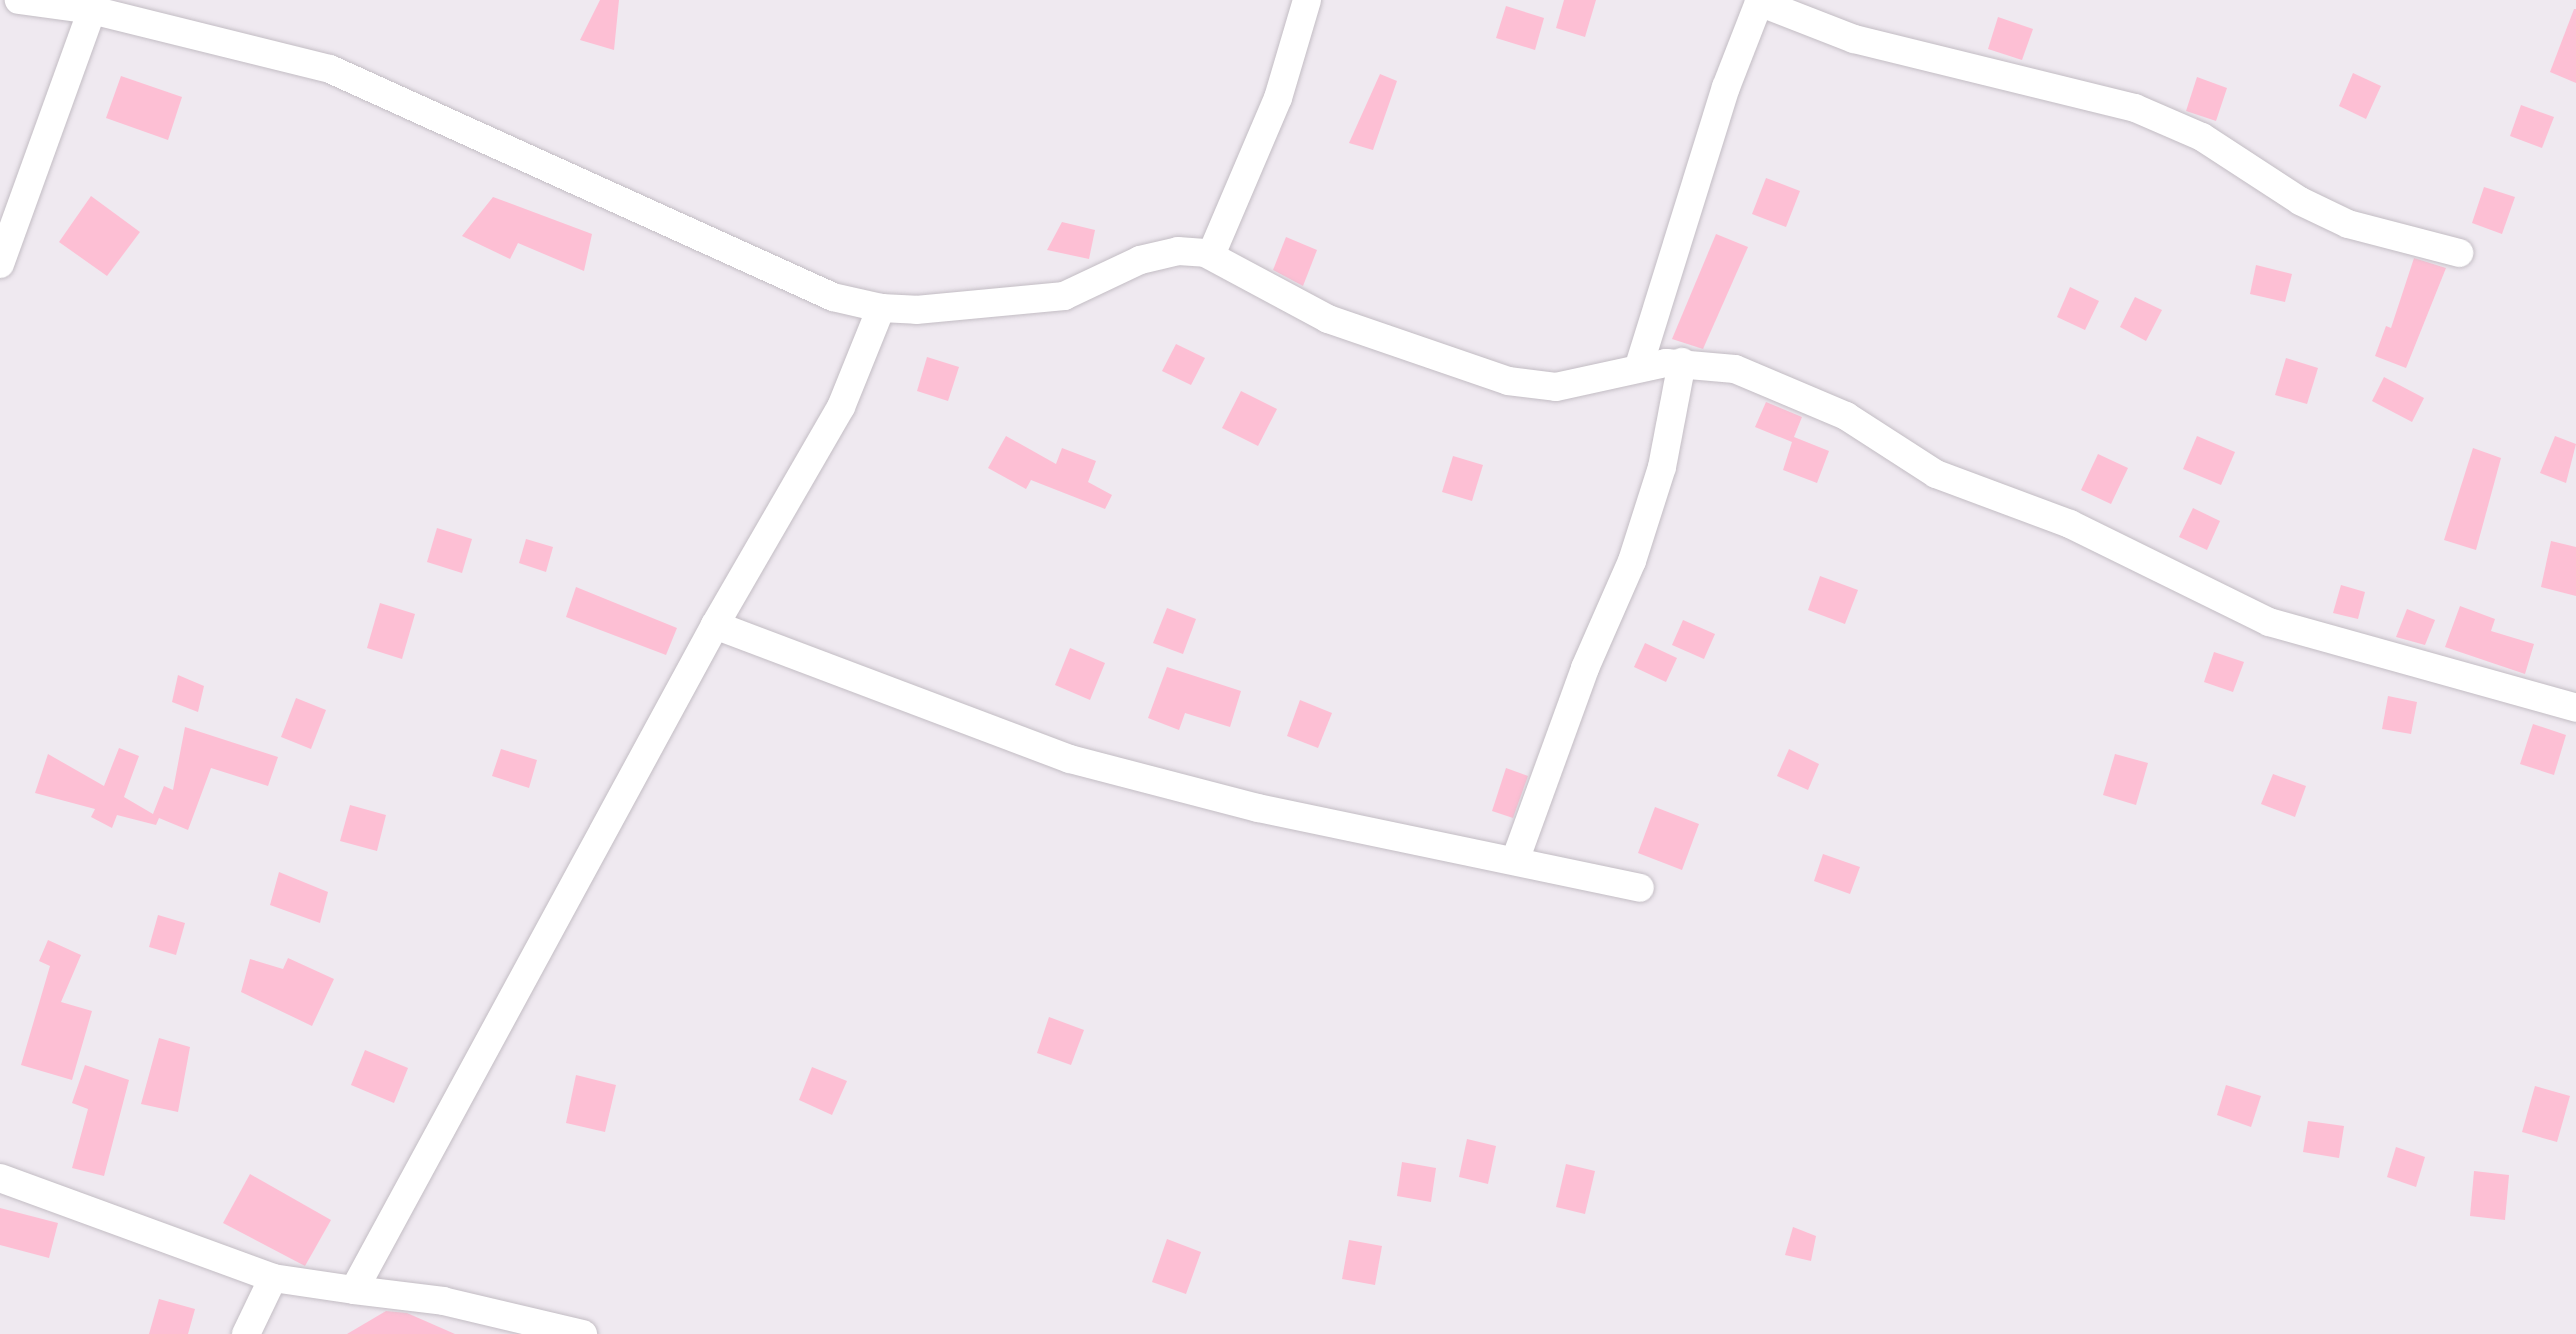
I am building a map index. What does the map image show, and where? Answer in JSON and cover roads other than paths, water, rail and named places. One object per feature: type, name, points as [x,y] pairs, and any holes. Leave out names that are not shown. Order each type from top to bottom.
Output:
[{"type":"street","points":[[19,0],[92,10],[330,69],[833,297],[881,308],[916,310],[1064,296],[1140,260],[1178,251],[1211,255],[1328,319],[1507,381],[1556,387],[1639,366],[1682,362],[1735,369],[1786,387],[1846,416],[1936,474],[2070,524],[2269,622],[2576,708]]},
{"type":"street","points":[[1211,255],[1278,98],[1307,0]]},
{"type":"street","points":[[1639,366],[1726,87],[1760,1],[1853,39],[2135,108],[2202,136],[2300,201],[2348,224],[2459,253]]},
{"type":"street","points":[[0,264],[92,10]]},
{"type":"street","points":[[354,1290],[715,625],[841,407],[881,308]]},
{"type":"street","points":[[1516,858],[1585,668],[1632,561],[1662,467],[1682,362]]},
{"type":"street","points":[[715,625],[1070,759],[1258,808],[1516,858],[1640,888]]},
{"type":"street","points":[[0,1178],[273,1278],[443,1301],[583,1334]]},
{"type":"street","points":[[246,1334],[273,1278]]}]
